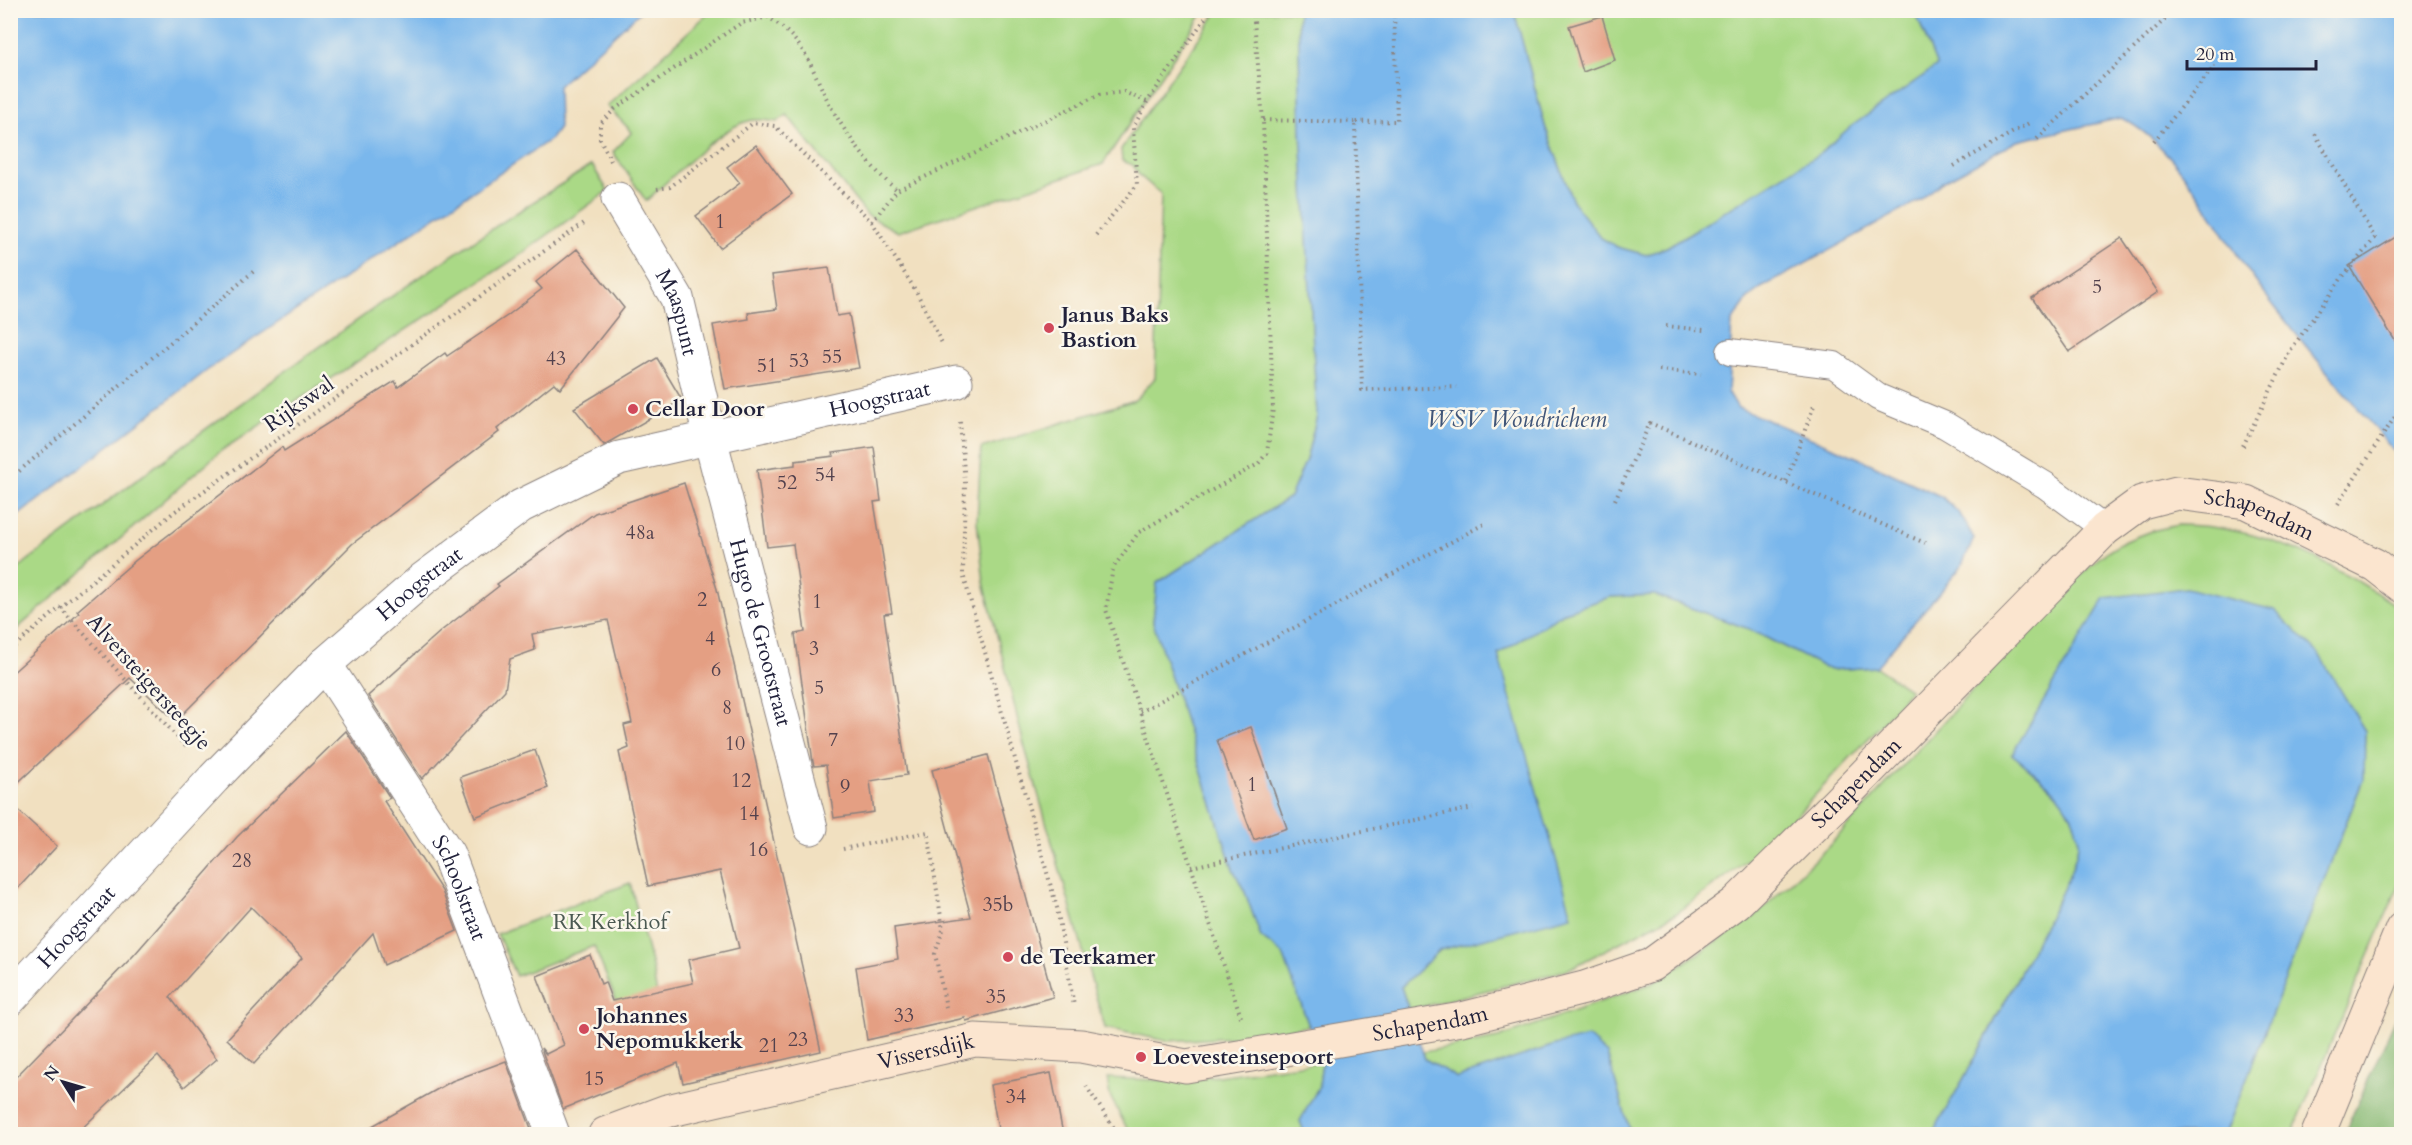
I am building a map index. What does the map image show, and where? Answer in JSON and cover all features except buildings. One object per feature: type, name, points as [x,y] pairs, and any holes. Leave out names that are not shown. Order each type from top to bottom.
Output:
[{"type":"street","name":"Maaspunt","points":[[616,184],[677,298],[710,438]]},
{"type":"street","name":"Hoogstraat","points":[[10,999],[214,778],[325,664],[423,579],[521,506],[619,458],[956,382]]},
{"type":"street","name":"Hugo de Grootstraat","points":[[710,438],[811,828]]},
{"type":"street","name":"Schapendam","points":[[1260,1053],[1462,1019],[1584,988],[1651,965],[1736,903],[2105,529],[2142,502],[2177,493],[2246,502],[2375,565],[2402,586]]},
{"type":"street","name":"Schoolstraat","points":[[325,664],[448,854],[553,1134]]},
{"type":"street","points":[[2318,1134],[2402,929]]},
{"type":"street","name":"Vissersdijk","points":[[604,1134],[667,1111],[975,1040],[1081,1046],[1186,1066],[1260,1053]]},
{"type":"lane","points":[[1730,352],[1834,365],[1878,397],[1945,425],[2045,484],[2105,529]]},
{"type":"path","points":[[1096,235],[1137,185],[1133,128],[1147,102],[1212,10]]},
{"type":"path","points":[[1253,10],[1263,120],[1273,408],[1267,453],[1246,474],[1139,532],[1113,568],[1106,610],[1191,867],[1260,1053]]},
{"type":"path","points":[[1263,120],[1397,121],[1394,10]]},
{"type":"path","points":[[2037,139],[2175,10]]},
{"type":"path","points":[[616,184],[600,139],[600,124],[615,109],[741,23],[768,17],[789,31],[809,60],[835,114],[880,176],[897,190]]},
{"type":"path","points":[[2154,141],[2215,66]]},
{"type":"path","points":[[872,222],[897,190],[1099,95],[1124,92],[1147,102]]},
{"type":"path","points":[[1354,122],[1362,390],[1457,387]]},
{"type":"path","points":[[650,190],[670,187],[753,123],[776,126],[872,222],[916,291],[954,369],[965,483],[963,574],[1057,908],[1081,1046],[1083,1082],[1118,1134]]},
{"type":"path","points":[[1954,166],[2029,123]]},
{"type":"path","points":[[2243,446],[2289,351],[2341,279],[2375,238],[2314,132]]},
{"type":"path","name":"Rijkswal","points":[[10,650],[174,512],[616,184]]},
{"type":"path","points":[[10,478],[254,271]]},
{"type":"path","points":[[1659,370],[1707,374]]},
{"type":"path","points":[[1786,481],[1815,403]]},
{"type":"path","points":[[2355,477],[2402,406]]},
{"type":"path","points":[[1615,500],[1650,423],[1925,543]]},
{"type":"path","points":[[1140,712],[1484,524]]},
{"type":"path","name":"Alversteigersteegje","points":[[60,607],[214,778]]},
{"type":"path","points":[[1191,867],[1473,808]]},
{"type":"path","points":[[881,840],[928,832],[943,930],[935,954],[953,1045]]},
{"type":"green space","points":[[711,11],[1204,11],[1103,164],[898,232],[867,215],[787,115],[777,122],[753,120],[733,127],[707,145],[646,201],[613,152],[632,132],[607,106]]},
{"type":"green space","points":[[1218,11],[1298,11],[1301,131],[1317,416],[1306,460],[1290,497],[1157,583],[1153,622],[1233,869],[1245,892],[1261,937],[1283,954],[1309,1026],[1240,1037],[1167,1041],[1105,1028],[1023,741],[984,582],[977,521],[981,448],[1135,400],[1155,378],[1161,194],[1139,175],[1133,165],[1122,161],[1121,149]]},
{"type":"green space","points":[[1514,11],[1915,11],[1937,66],[1849,128],[1822,153],[1667,247],[1646,255],[1617,247],[1601,238],[1573,202],[1545,126]]},
{"type":"green space","points":[[592,165],[608,191],[513,260],[222,450],[11,634],[11,575],[27,561],[235,407],[376,307]]},
{"type":"green space","points":[[2178,525],[2209,527],[2267,539],[2350,576],[2401,609],[2401,880],[2292,1134],[2225,1134],[2364,777],[2365,731],[2342,696],[2012,754],[2053,790],[2070,812],[2078,837],[2078,848],[2055,905],[1932,1134],[1631,1134],[1607,1054],[1555,1045],[1457,1078],[1425,1059],[1423,1052],[1498,1038],[1653,983],[1754,917],[1828,847],[2060,595],[2101,556],[2125,541],[2151,531]]},
{"type":"green space","points":[[1655,595],[1749,629],[1830,670],[1876,667],[1910,690],[1882,724],[1768,845],[1677,913],[1567,970],[1409,1010],[1401,987],[1440,950],[1571,915],[1497,654],[1567,611],[1610,597]]},
{"type":"green space","name":"RK Kerkhof","points":[[630,883],[652,966],[669,1066],[646,1075],[594,946],[516,976],[497,934]]},
{"type":"green space","points":[[2397,1015],[2402,1016],[2401,1134],[2344,1134]]},
{"type":"green space","points":[[1322,1062],[1319,1086],[1300,1121],[1305,1134],[1130,1134],[1110,1096],[1107,1078],[1180,1081]]},
{"type":"water","points":[[11,10],[641,11],[558,86],[559,128],[551,139],[209,369],[11,521]]},
{"type":"water","name":"WSV Woudrichem","points":[[1298,11],[1514,11],[1545,126],[1573,202],[1601,238],[1617,247],[1646,255],[1667,247],[1821,153],[1849,128],[1937,66],[1915,11],[2401,11],[2401,460],[2273,305],[2179,168],[2142,131],[2121,118],[2017,141],[1942,182],[1919,201],[1761,288],[1749,297],[1732,321],[1728,392],[1738,408],[1854,456],[1942,497],[1960,514],[1974,538],[1961,567],[1876,667],[1830,670],[1749,629],[1655,595],[1610,597],[1567,611],[1498,654],[1572,916],[1440,950],[1401,987],[1425,1059],[1457,1078],[1555,1045],[1588,1037],[1607,1054],[1631,1134],[1305,1134],[1300,1121],[1319,1086],[1322,1062],[1283,954],[1261,937],[1245,892],[1233,869],[1153,622],[1157,583],[1290,497],[1306,460],[1317,416],[1301,131]]},
{"type":"water","points":[[2186,588],[2274,610],[2319,654],[2365,731],[2364,777],[2225,1134],[1932,1134],[1986,1039],[2055,905],[2078,848],[2075,824],[2062,800],[2043,780],[2012,754],[2105,598]]},
{"type":"place","name":"Janus Baks Bastion","points":[[1049,328]]},
{"type":"place","name":"Cellar Door","points":[[633,409]]},
{"type":"place","name":"de Teerkamer","points":[[1008,957]]},
{"type":"place","name":"Johannes Nepomukkerk","points":[[584,1029]]},
{"type":"place","name":"Loevesteinsepoort","points":[[1141,1057]]}]
